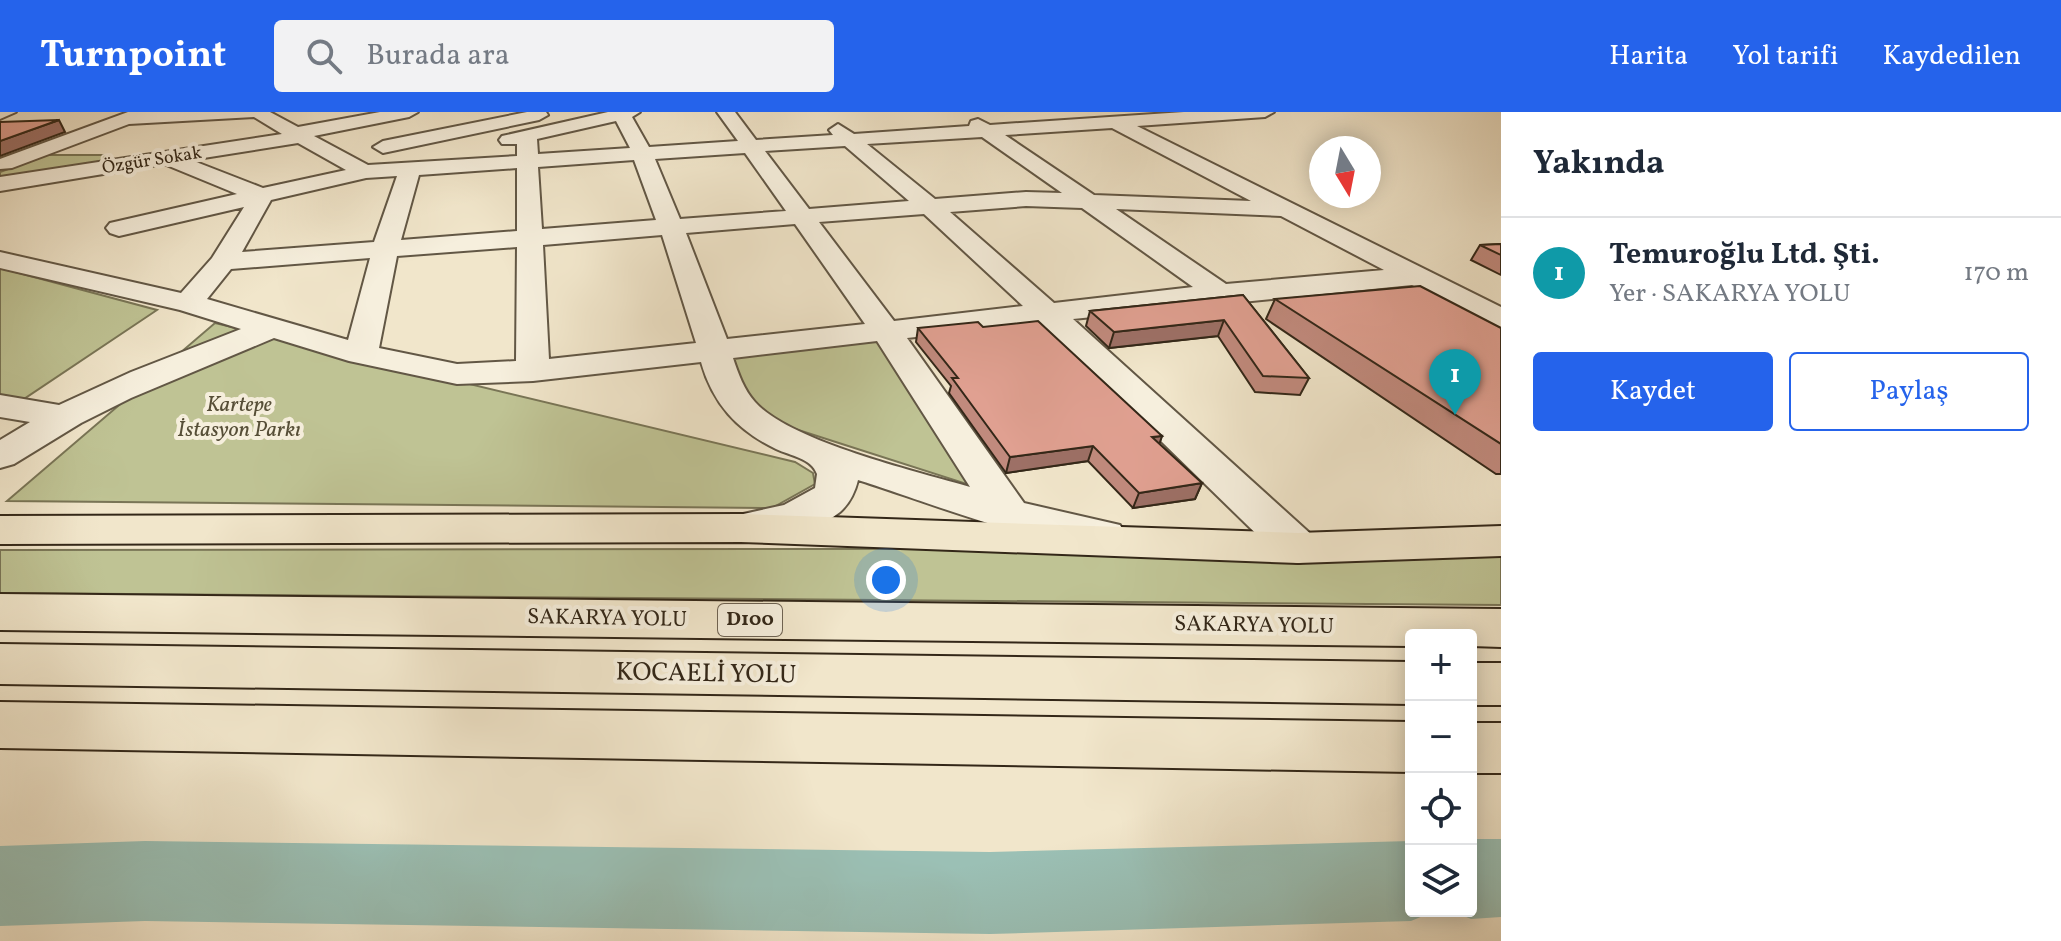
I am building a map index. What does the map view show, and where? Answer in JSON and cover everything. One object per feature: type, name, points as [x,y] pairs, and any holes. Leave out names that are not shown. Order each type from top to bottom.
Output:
[{"type":"highway","points":[[0,530],[741,528],[1298,548],[1501,541]]},
{"type":"highway","name":"SAKARYA YOLU","points":[[0,612],[1501,628]]},
{"type":"highway","name":"KOCAELİ YOLU","points":[[0,664],[1405,683]]},
{"type":"highway","points":[[1477,684],[1501,684]]},
{"type":"highway","points":[[0,725],[1405,747]]},
{"type":"highway","points":[[1477,748],[1501,748]]},
{"type":"street","points":[[59,124],[256,112],[365,172],[410,168],[526,148],[625,113],[695,287],[729,393],[750,418],[835,460],[1009,514],[1146,544]]},
{"type":"street","name":"Özgür Sokak","points":[[0,184],[170,159],[409,112]]},
{"type":"street","points":[[339,156],[553,112]]},
{"type":"street","points":[[726,112],[887,333],[1009,514]]},
{"type":"street","points":[[817,112],[929,206],[1298,548]]},
{"type":"street","points":[[959,112],[1220,293]]},
{"type":"street","points":[[119,228],[365,172],[526,148],[642,153],[985,130],[1104,116],[1265,112]]},
{"type":"street","points":[[1104,116],[1501,319]]},
{"type":"street","name":"Özgür Sokak","points":[[0,166],[130,118]]},
{"type":"street","points":[[526,148],[533,371]]},
{"type":"street","points":[[170,159],[262,196]]},
{"type":"street","points":[[361,354],[385,250],[410,168]]},
{"type":"street","points":[[188,303],[223,262],[262,196]]},
{"type":"street","points":[[223,262],[1026,199],[1285,209]]},
{"type":"street","points":[[0,260],[188,303],[361,354],[457,374],[533,371],[1220,293],[1415,276]]},
{"type":"street","points":[[0,478],[14,449],[65,417],[200,355],[272,328]]},
{"type":"street","points":[[0,406],[65,417]]},
{"type":"street","points":[[741,528],[809,512],[832,496],[837,489],[835,460]]},
{"type":"green space","points":[[47,155],[106,155],[108,166],[0,182],[0,172]]},
{"type":"green space","points":[[0,268],[157,310],[0,415]]},
{"type":"green space","name":"Kartepe İstasyon Parkı","points":[[215,323],[795,462],[813,473],[815,484],[772,508],[7,501]]},
{"type":"green space","points":[[878,341],[979,488],[789,427],[751,398],[728,357]]},
{"type":"green space","points":[[1501,548],[1501,605],[0,593],[0,550]]},
{"type":"building","points":[[59,120],[0,141],[0,122]]},
{"type":"building","points":[[1501,244],[1501,255],[1480,245]]},
{"type":"building","points":[[1420,286],[1501,328],[1501,444],[1275,299]]},
{"type":"building","points":[[1243,295],[1309,378],[1263,376],[1224,320],[1114,332],[1090,311]]},
{"type":"building","points":[[1038,321],[1162,436],[1152,437],[1202,483],[1139,493],[1093,446],[1010,457],[952,378],[958,378],[918,328],[978,322],[983,327]]},
{"type":"waterway","points":[[1477,879],[1501,878]]},
{"type":"waterway","points":[[0,886],[145,881],[990,893],[1405,881]]},
{"type":"place","name":"Temuroğlu Ltd. Şti.","points":[[1455,415]]}]
